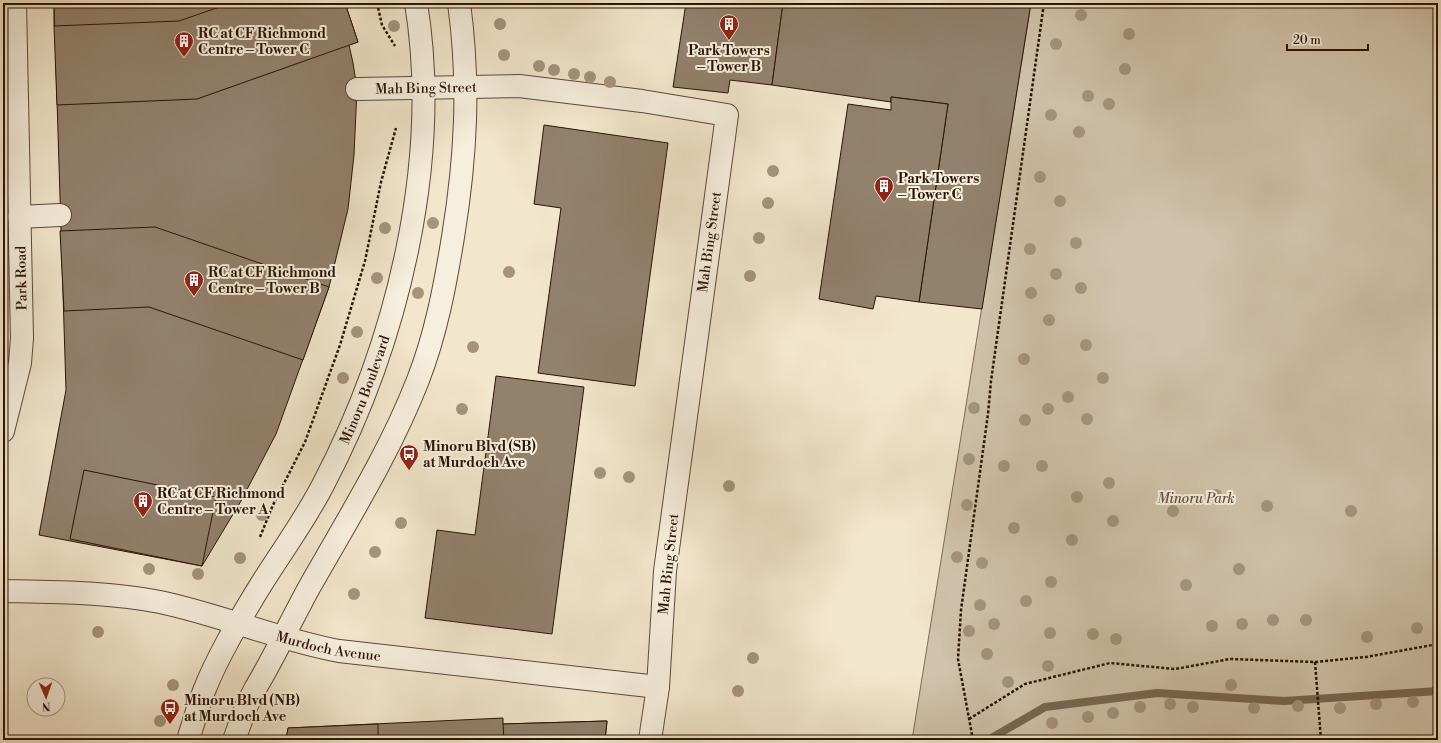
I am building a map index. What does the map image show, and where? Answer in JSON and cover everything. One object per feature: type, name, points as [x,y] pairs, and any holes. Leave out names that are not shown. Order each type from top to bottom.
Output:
[{"type":"street","name":"Park Road","points":[[3,431],[20,363],[22,338],[15,3]]},
{"type":"street","name":"Minoru Boulevard","points":[[188,740],[205,690],[239,623],[266,576],[323,487],[361,406],[384,340],[407,248],[419,171],[424,88],[423,51],[416,3]]},
{"type":"street","points":[[234,740],[246,707],[396,431],[418,380],[432,337],[447,278],[462,181],[466,129],[466,87],[464,45],[459,3]]},
{"type":"street","name":"Mah Bing Street","points":[[357,89],[520,86],[642,101],[727,115],[665,571],[658,687],[650,740]]},
{"type":"street","points":[[19,217],[60,215]]},
{"type":"street","name":"Murdoch Avenue","points":[[3,590],[74,592],[131,597],[191,610],[319,647],[339,651],[658,687]]},
{"type":"path","points":[[266,576],[258,554],[260,538],[273,505],[305,442],[340,345],[365,261],[389,151],[400,114],[398,52],[382,25],[377,3]]},
{"type":"path","points":[[973,740],[958,659],[961,610],[988,414],[991,381],[1044,3]]},
{"type":"path","points":[[969,719],[1025,684],[1110,663],[1176,669],[1230,659],[1315,662],[1366,657],[1438,644]]},
{"type":"path","points":[[1315,662],[1321,740]]},
{"type":"green space","name":"Minoru Park","points":[[1031,3],[1438,3],[1438,740],[912,740]]},
{"type":"building","points":[[54,3],[126,3],[126,24],[54,26]]},
{"type":"building","points":[[54,3],[345,3],[358,42],[349,45],[357,89],[354,155],[348,209],[329,287],[276,434],[241,501],[202,566],[39,535],[66,390]]},
{"type":"building","name":"RC at CF Richmond Centre – Tower C","points":[[231,3],[345,3],[358,42],[197,99],[57,105],[54,26],[179,21]]},
{"type":"building","name":"Park Towers – Tower B","points":[[686,3],[783,3],[772,85],[730,80],[728,93],[673,87]]},
{"type":"building","points":[[783,3],[1031,3],[982,309],[919,302],[948,104],[891,97],[891,102],[772,85]]},
{"type":"building","name":"Park Towers – Tower C","points":[[891,97],[948,104],[919,302],[876,296],[873,309],[819,299],[848,104],[891,110]]},
{"type":"building","points":[[544,125],[668,143],[635,386],[538,373],[561,208],[534,204]]},
{"type":"building","name":"RC at CF Richmond Centre – Tower B","points":[[155,227],[329,287],[303,360],[149,307],[64,311],[60,231]]},
{"type":"building","points":[[496,376],[584,387],[552,634],[425,618],[437,530],[475,535]]},
{"type":"building","name":"RC at CF Richmond Centre – Tower A","points":[[84,470],[216,497],[202,566],[70,539]]},
{"type":"building","points":[[503,718],[503,724],[607,721],[605,740],[286,740],[288,728]]},
{"type":"building","points":[[607,721],[605,740],[504,740],[503,724]]},
{"type":"building","points":[[378,724],[378,740],[286,740],[288,728]]},
{"type":"waterway","points":[[988,740],[1045,707],[1157,693],[1284,701],[1438,691]]},
{"type":"place","name":"Park Towers – Tower B","points":[[729,41]]},
{"type":"place","name":"RC at CF Richmond Centre – Tower C","points":[[184,58]]},
{"type":"place","name":"Park Towers – Tower C","points":[[884,203]]},
{"type":"place","name":"RC at CF Richmond Centre – Tower B","points":[[194,297]]},
{"type":"place","name":"Minoru Blvd (SB) at Murdoch Ave","points":[[409,471]]},
{"type":"place","name":"RC at CF Richmond Centre – Tower A","points":[[143,518]]},
{"type":"place","name":"Minoru Blvd (NB) at Murdoch Ave","points":[[170,725]]}]
